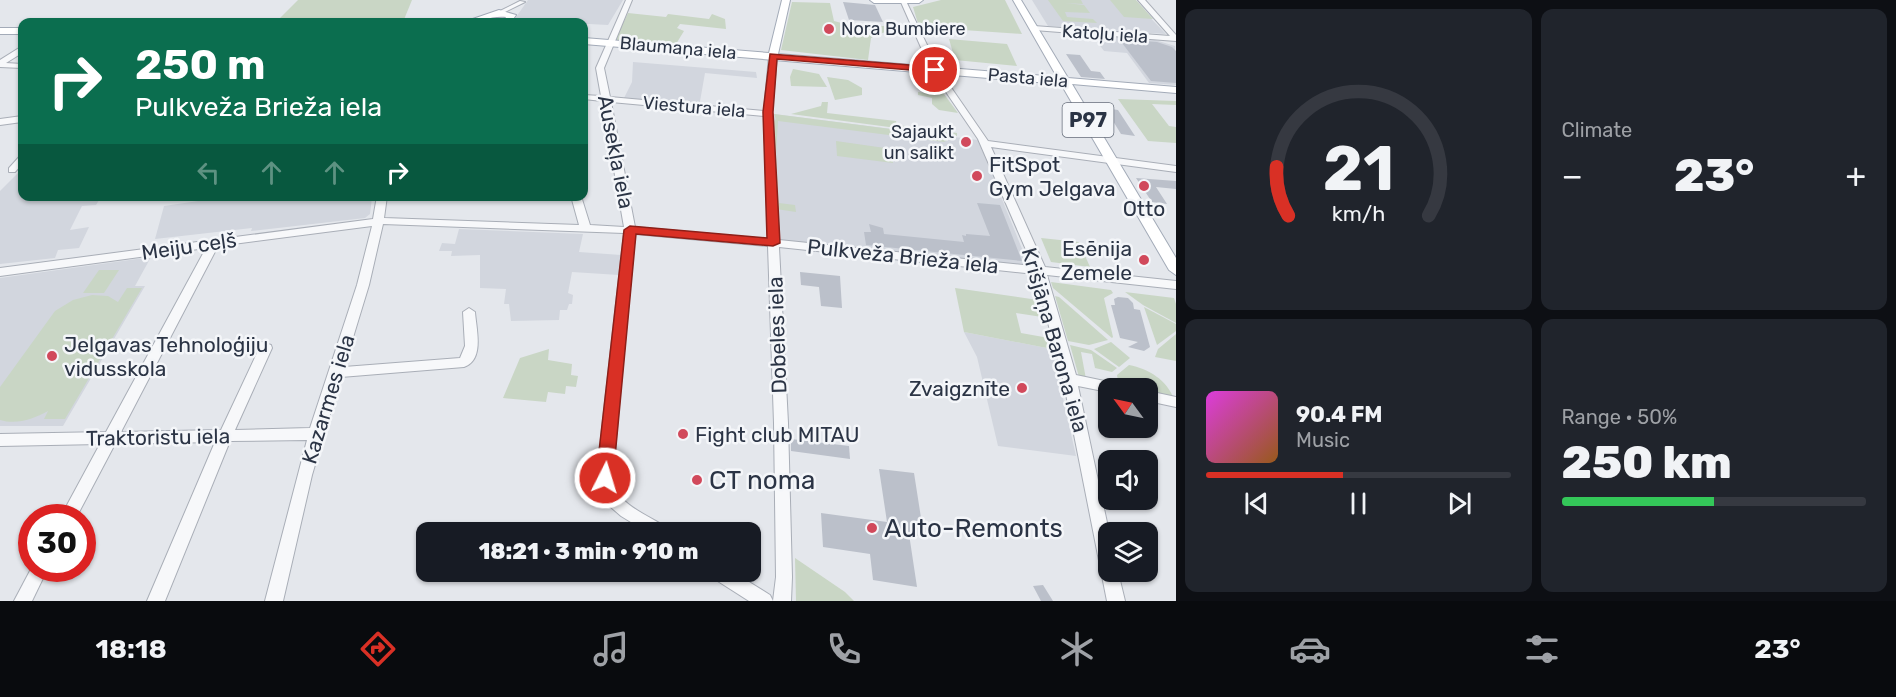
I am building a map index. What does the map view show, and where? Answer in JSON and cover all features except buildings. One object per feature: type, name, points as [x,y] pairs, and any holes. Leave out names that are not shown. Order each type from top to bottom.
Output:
[{"type":"main road","name":"Dobeles iela","points":[[773,56],[786,0]]},
{"type":"main road","points":[[874,0],[919,0]]},
{"type":"main road","name":"P97","points":[[1017,0],[1176,270]]},
{"type":"main road","points":[[482,18],[500,13],[508,18]]},
{"type":"main road","points":[[0,30],[18,31]]},
{"type":"main road","name":"Blaumaņa iela","points":[[588,41],[773,56]]},
{"type":"main road","name":"Pasta iela","points":[[773,56],[1176,90]]},
{"type":"street","name":"Ausekļa iela","points":[[629,0],[600,68],[630,230],[604,482],[609,497],[645,522]]},
{"type":"street","points":[[1141,0],[1176,39]]},
{"type":"street","points":[[500,13],[522,1]]},
{"type":"street","points":[[511,18],[522,1]]},
{"type":"street","name":"Krišjāņa Barona iela","points":[[903,1],[935,70],[985,143],[1040,270],[1070,379],[1099,522]]},
{"type":"street","name":"Katoļu iela","points":[[1034,28],[1176,39]]},
{"type":"street","points":[[0,64],[18,53]]},
{"type":"street","name":"Dobeles iela","points":[[773,56],[768,114],[781,423],[784,577],[782,601]]},
{"type":"street","points":[[0,64],[18,66]]},
{"type":"street","name":"Viestura iela","points":[[588,97],[768,114]]},
{"type":"street","points":[[0,122],[18,120]]},
{"type":"street","points":[[985,143],[1176,169]]},
{"type":"street","points":[[12,170],[18,163]]},
{"type":"street","name":"Kazarmes iela","points":[[274,601],[316,434],[337,372],[378,221],[381,201]]},
{"type":"street","points":[[577,201],[585,227]]},
{"type":"street","name":"Pulkveža Brieža iela","points":[[378,221],[630,230],[1176,285]]},
{"type":"street","name":"Meiju ceļš","points":[[0,272],[378,221]]},
{"type":"street","points":[[75,504],[215,242]]},
{"type":"street","points":[[337,372],[464,362],[470,356],[472,347],[469,312]]},
{"type":"street","points":[[156,601],[225,436],[266,348],[262,347]]},
{"type":"street","points":[[1070,379],[1098,385]]},
{"type":"street","points":[[1158,398],[1176,402]]},
{"type":"street","name":"Traktoristu iela","points":[[0,440],[316,434]]},
{"type":"street","points":[[23,601],[33,582]]},
{"type":"street","points":[[735,582],[764,601]]},
{"type":"street","points":[[1112,582],[1116,601]]},
{"type":"shaded area","points":[[528,0],[623,0],[608,25],[588,24],[588,18],[515,18]]},
{"type":"shaded area","points":[[1032,0],[1133,0],[1166,34],[1048,26]]},
{"type":"shaded area","points":[[1093,36],[1155,40],[1175,46],[1176,85],[1149,83],[1127,53],[1104,51]]},
{"type":"shaded area","points":[[633,62],[756,72],[757,78],[705,73],[699,107],[623,100],[632,82]]},
{"type":"shaded area","points":[[774,114],[978,140],[1029,266],[780,241],[772,123]]},
{"type":"shaded area","points":[[18,173],[18,201],[98,201],[96,205],[82,206],[70,230],[89,227],[79,248],[58,250],[55,258],[0,264],[0,191]]},
{"type":"shaded area","points":[[198,201],[372,201],[370,214],[365,218],[155,239],[164,206]]},
{"type":"shaded area","points":[[459,229],[583,234],[579,252],[621,255],[619,275],[572,272],[568,293],[573,295],[572,304],[569,304],[567,310],[560,310],[559,320],[511,321],[509,304],[504,304],[506,289],[480,288],[480,255],[451,256],[452,251],[439,251],[442,243],[455,244]]},
{"type":"shaded area","name":"Jelgavas Tehnoloģiju vidusskola","points":[[151,257],[135,286],[145,286],[63,426],[0,426],[0,278]]},
{"type":"shaded area","name":"Zvaigznīte","points":[[964,332],[1052,349],[1076,456],[998,446],[977,357]]},
{"type":"green space","points":[[298,0],[412,0],[405,18],[280,18]]},
{"type":"green space","points":[[941,0],[1005,0],[1022,34],[919,27],[913,7]]},
{"type":"green space","points":[[1048,0],[1081,0],[1083,4],[1066,3],[1084,5],[1090,13],[1065,12],[1067,17],[1093,19],[1097,23],[1063,21]]},
{"type":"green space","points":[[1110,0],[1136,0],[1153,19],[1124,17]]},
{"type":"green space","points":[[792,2],[830,3],[834,21],[853,26],[900,26],[907,32],[885,32],[871,38],[868,60],[781,50]]},
{"type":"green space","points":[[628,13],[666,17],[668,14],[709,19],[712,14],[725,19],[726,29],[680,24],[677,28],[684,31],[676,44],[615,40]]},
{"type":"green space","points":[[949,39],[1007,44],[1017,66],[955,60]]},
{"type":"green space","points":[[793,69],[819,74],[827,87],[791,86],[790,77]]},
{"type":"green space","points":[[827,77],[848,80],[862,88],[862,95],[835,100]]},
{"type":"green space","points":[[935,89],[941,90],[958,113],[939,110],[932,104],[932,98],[918,95],[918,92],[934,94]]},
{"type":"green space","points":[[1118,99],[1176,101],[1176,105],[1152,104],[1169,126],[1176,127],[1176,143],[1148,141]]},
{"type":"green space","points":[[822,102],[828,102],[827,113],[896,121],[897,125],[957,133],[957,136],[791,114],[821,106]]},
{"type":"green space","points":[[774,114],[953,137],[944,142],[778,121],[776,155],[779,203],[795,205],[796,212],[776,209],[772,123],[776,119]]},
{"type":"green space","points":[[836,141],[892,149],[893,163],[837,156]]},
{"type":"green space","points":[[1041,238],[1079,242],[1090,267],[1051,262]]},
{"type":"green space","points":[[99,270],[119,270],[104,293],[83,293]]},
{"type":"green space","points":[[1051,282],[1111,290],[1113,293],[1104,298],[1113,337],[1053,288]]},
{"type":"green space","points":[[127,288],[142,288],[65,419],[44,419],[48,411],[25,420],[13,422],[0,420],[0,387],[55,311],[73,300],[92,295],[108,296],[118,302]]},
{"type":"green space","points":[[955,288],[1038,300],[1042,317],[1016,313],[1021,333],[1049,338],[1052,349],[964,332]]},
{"type":"green space","points":[[1125,292],[1174,298],[1176,323],[1143,305]]},
{"type":"green space","points":[[1055,296],[1108,340],[1089,345],[1068,341]]},
{"type":"green space","points":[[1144,307],[1176,324],[1176,331],[1157,345]]},
{"type":"green space","points":[[1176,334],[1176,361],[1155,357],[1158,349]]},
{"type":"green space","points":[[1111,342],[1130,358],[1119,367],[1094,349]]},
{"type":"green space","points":[[1070,345],[1091,350],[1117,368],[1112,372],[1095,368],[1092,354],[1081,352],[1086,379],[1079,377]]},
{"type":"green space","points":[[549,349],[548,360],[572,364],[571,375],[578,376],[576,387],[566,386],[565,394],[548,392],[546,402],[503,398],[520,358]]},
{"type":"green space","points":[[1129,365],[1143,369],[1156,376],[1162,381],[1174,399],[1158,395],[1158,378],[1118,378],[1117,375]]},
{"type":"green space","points":[[795,558],[845,592],[854,601],[796,601]]},
{"type":"place","name":"Nora Bumbiere","points":[[829,29]]},
{"type":"place","name":"Sajaukt un salikt","points":[[966,142]]},
{"type":"place","name":"FitSpot Gym Jelgava","points":[[977,176]]},
{"type":"place","name":"Otto","points":[[1144,186]]},
{"type":"place","name":"Esēnija Zemele","points":[[1144,260]]},
{"type":"place","name":"Jelgavas Tehnoloģiju vidusskola","points":[[52,356]]},
{"type":"place","name":"Zvaigznīte","points":[[1022,388]]},
{"type":"place","name":"Fight club MITAU","points":[[683,434]]},
{"type":"place","name":"CT noma","points":[[697,480]]},
{"type":"place","name":"Auto-Remonts","points":[[872,528]]},
{"type":"route","points":[[605,478],[630,230],[773,243],[768,112],[770,69],[773,56],[935,70]]}]
